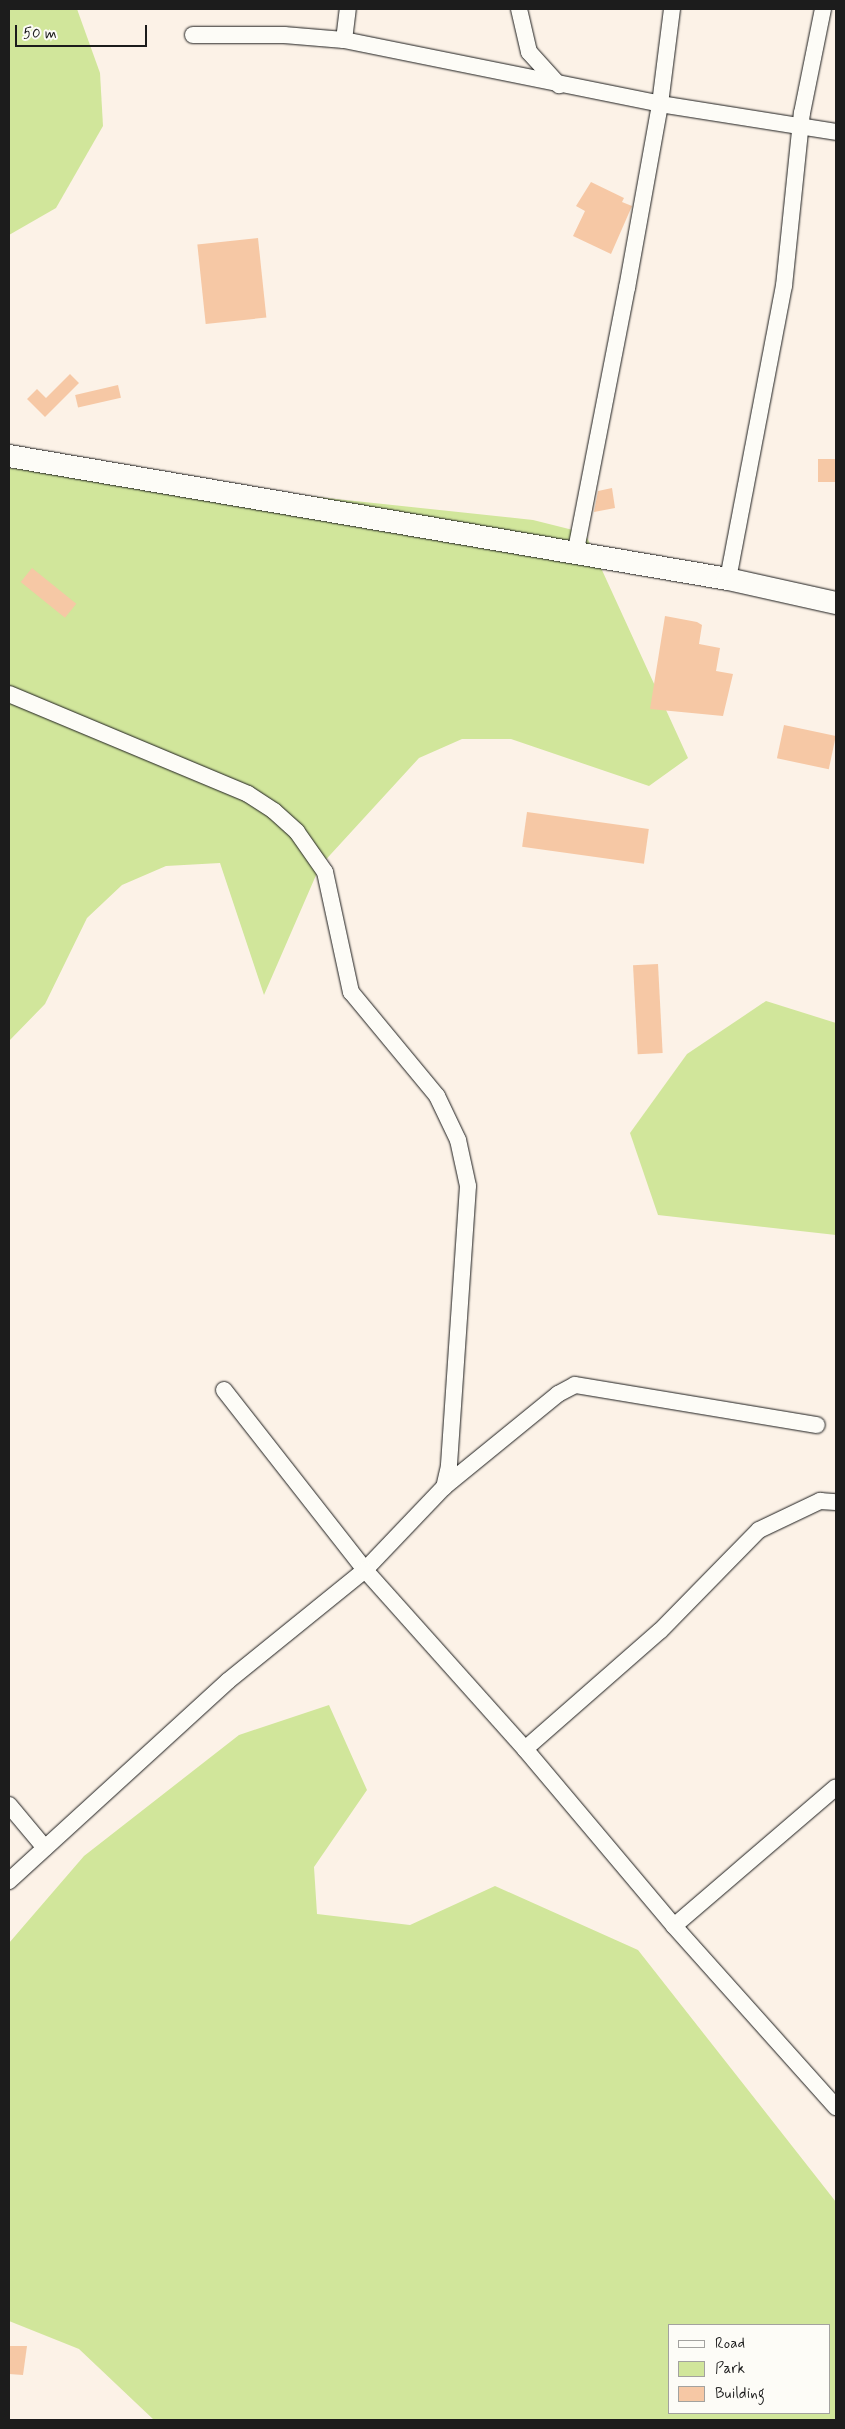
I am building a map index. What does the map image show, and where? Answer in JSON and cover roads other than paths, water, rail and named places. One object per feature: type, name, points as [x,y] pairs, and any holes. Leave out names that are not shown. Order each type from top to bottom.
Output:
[{"type":"main road","points":[[9,456],[575,555],[728,579],[836,603]]},
{"type":"street","points":[[344,40],[348,9]]},
{"type":"street","points":[[519,9],[529,52],[558,85]]},
{"type":"street","points":[[575,555],[660,104],[672,9]]},
{"type":"street","points":[[728,579],[784,286],[800,126],[823,9]]},
{"type":"street","points":[[193,35],[284,35],[344,40],[558,85],[660,104],[836,132]]},
{"type":"street","points":[[9,694],[248,794],[274,811],[297,832],[325,872],[351,992],[437,1096],[458,1140],[468,1186],[450,1466],[444,1487]]},
{"type":"street","points":[[9,1881],[228,1681],[365,1570],[444,1487],[558,1394],[575,1385],[817,1425]]},
{"type":"street","points":[[224,1390],[365,1570],[525,1749],[674,1926],[835,2104]]},
{"type":"street","points":[[525,1749],[660,1631],[759,1530],[820,1501],[836,1502]]},
{"type":"street","points":[[674,1926],[836,1787]]},
{"type":"street","points":[[9,1805],[45,1848]]}]
